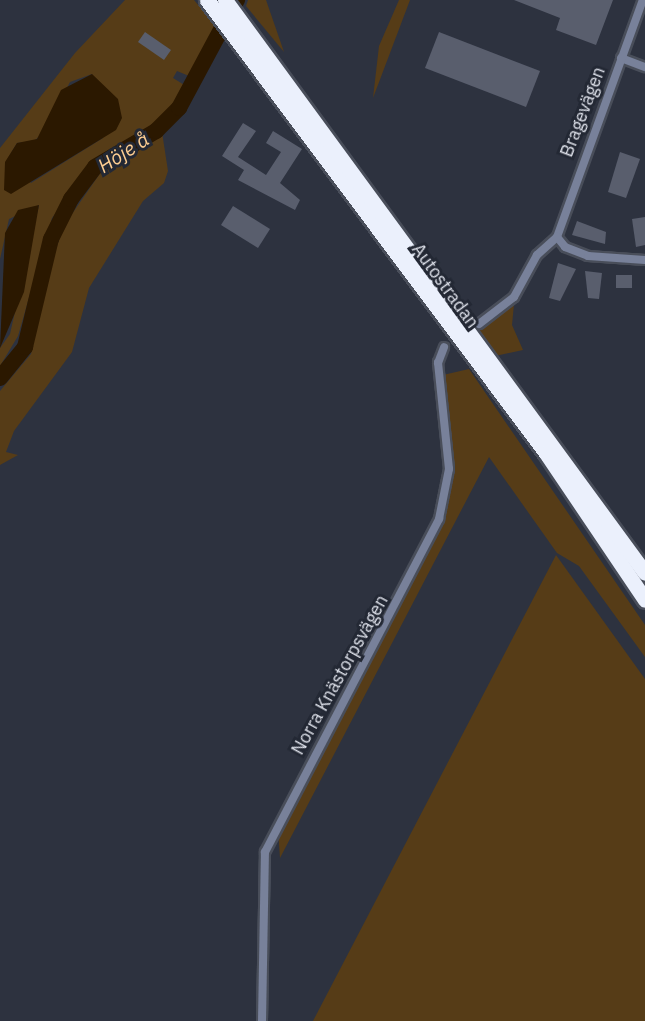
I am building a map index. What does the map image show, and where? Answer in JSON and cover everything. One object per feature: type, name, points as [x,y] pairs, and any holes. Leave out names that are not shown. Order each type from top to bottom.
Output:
[{"type":"highway","name":"Autostradan","points":[[207,0],[245,38],[645,573]]},
{"type":"highway","name":"Autostradan","points":[[225,0],[245,38],[546,453],[645,600]]},
{"type":"street","name":"Bragevägen","points":[[557,237],[644,0]]},
{"type":"street","points":[[621,58],[645,67]]},
{"type":"street","points":[[479,324],[514,297],[537,255],[550,237],[557,237],[566,248],[598,259],[645,260]]},
{"type":"street","name":"Norra Knästorpsvägen","points":[[262,1021],[265,852],[439,519],[449,469],[438,363],[444,347]]},
{"type":"shaded area","points":[[125,0],[194,0],[215,25],[189,76],[177,71],[173,78],[186,86],[160,122],[93,164],[52,218],[18,336],[0,366],[0,348],[10,334],[39,205],[9,219],[0,259],[0,148],[75,53]],"holes":[[[92,74],[103,138],[31,183],[8,158],[17,143],[34,141],[43,133],[70,82]]]},
{"type":"shaded area","points":[[248,0],[266,0],[284,52],[246,6]]},
{"type":"shaded area","points":[[399,0],[410,0],[373,98],[379,46]]},
{"type":"shaded area","points":[[92,74],[118,99],[122,118],[116,130],[11,194],[4,190],[5,162],[17,143],[37,139],[61,90]]},
{"type":"shaded area","points":[[162,132],[168,171],[164,183],[143,201],[89,288],[72,352],[14,431],[6,452],[18,455],[0,465],[0,391],[31,354],[51,262],[65,224],[101,172]]},
{"type":"shaded area","points":[[39,205],[24,292],[0,348],[5,233],[18,210]]},
{"type":"shaded area","points":[[514,304],[512,325],[523,350],[495,356],[477,330]]},
{"type":"shaded area","points":[[469,369],[645,625],[645,657],[579,566],[557,553],[489,457],[280,858],[278,830],[442,522],[452,458],[443,375]]},
{"type":"shaded area","points":[[556,555],[645,679],[645,1021],[313,1021]]},
{"type":"building","points":[[514,0],[613,0],[596,45],[556,30],[560,18]]},
{"type":"building","points":[[145,32],[171,50],[164,60],[138,42]]},
{"type":"building","points":[[439,32],[540,71],[526,107],[425,68]]},
{"type":"building","points":[[243,123],[256,131],[238,157],[266,175],[281,152],[266,143],[273,131],[302,149],[280,183],[300,200],[295,210],[238,180],[244,170],[222,156]]},
{"type":"building","points":[[620,152],[640,159],[626,198],[608,192]]},
{"type":"building","points":[[233,206],[270,229],[258,248],[221,225]]},
{"type":"building","points":[[645,217],[645,245],[636,247],[632,219]]},
{"type":"building","points":[[577,221],[606,232],[605,244],[572,235]]},
{"type":"building","points":[[558,263],[576,269],[560,301],[549,298]]},
{"type":"building","points":[[585,271],[602,273],[599,299],[588,298]]},
{"type":"building","points":[[616,275],[632,275],[632,288],[616,288]]},
{"type":"waterway","name":"Höje å","points":[[0,378],[25,347],[51,239],[71,199],[95,167],[156,131],[179,108],[237,0]]}]
